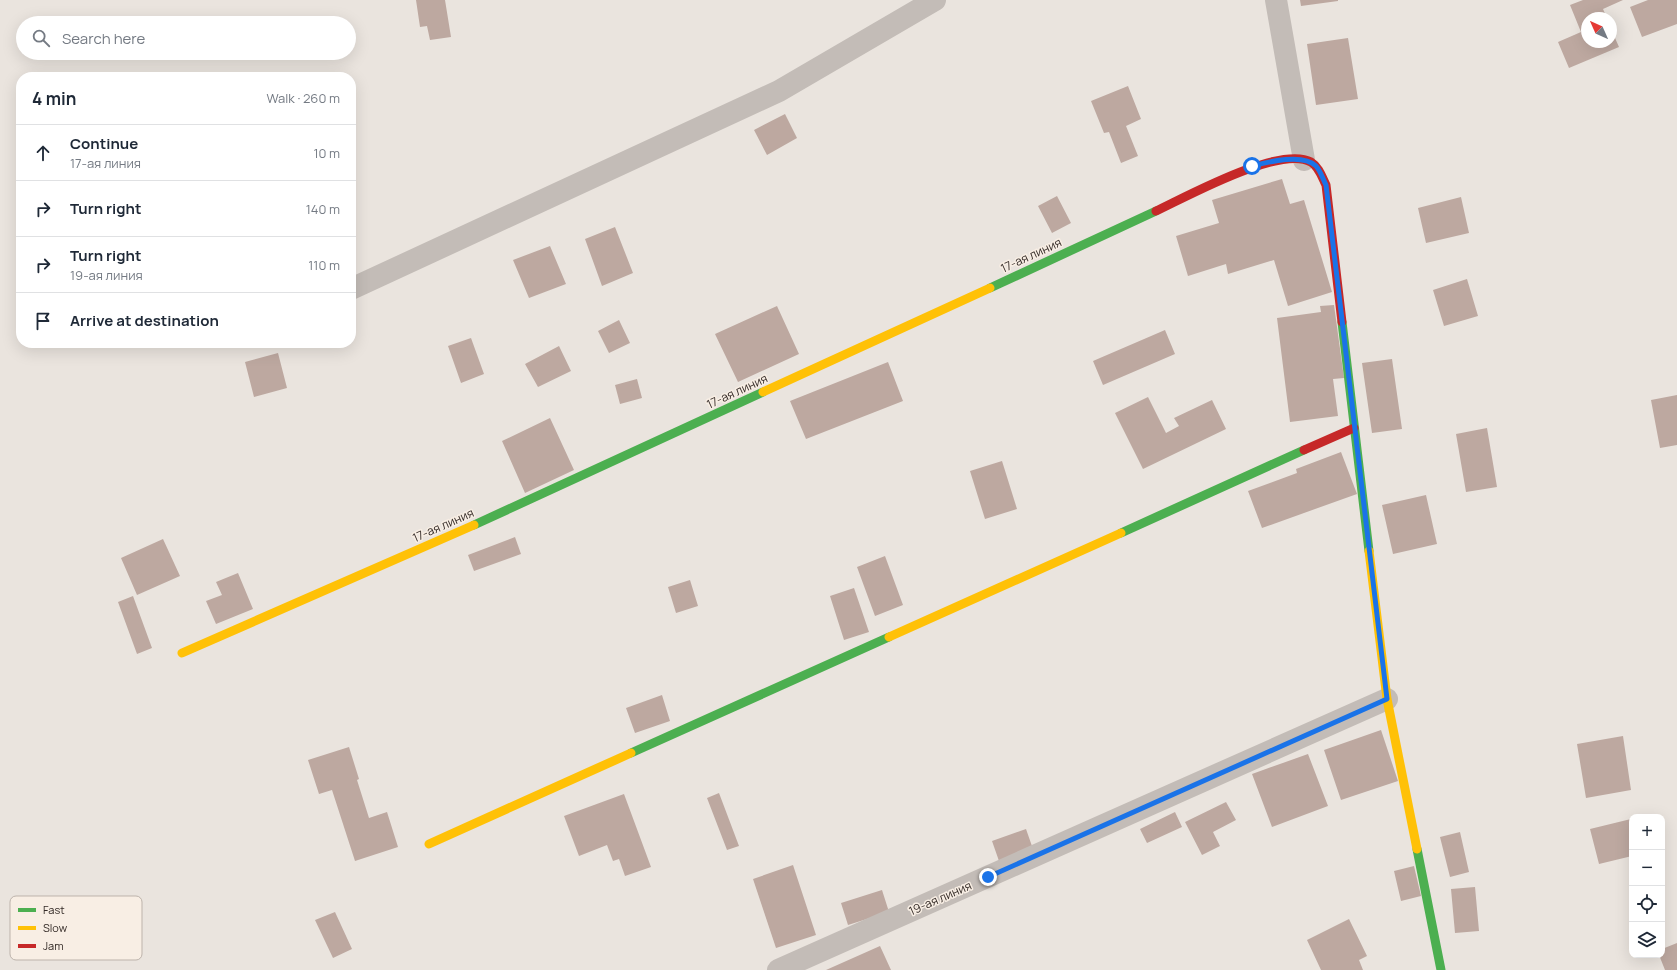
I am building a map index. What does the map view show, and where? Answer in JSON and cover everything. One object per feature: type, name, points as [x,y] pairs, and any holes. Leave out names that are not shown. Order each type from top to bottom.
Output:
[{"type":"street","points":[[356,287],[779,91],[935,0]]},
{"type":"street","points":[[1276,0],[1304,160],[1316,165],[1326,185],[1387,699],[1441,970]]},
{"type":"street","name":"17-ая линия","points":[[182,653],[520,505],[1252,166],[1282,159],[1304,160]]},
{"type":"street","points":[[429,844],[1354,428]]},
{"type":"street","name":"19-ая линия","points":[[778,970],[1387,699]]},
{"type":"building","points":[[416,0],[445,0],[451,37],[430,40],[427,26],[420,27]]},
{"type":"building","points":[[1300,0],[1338,0],[1338,1],[1301,6]]},
{"type":"building","points":[[1583,0],[1623,0],[1603,9],[1604,12],[1581,12],[1581,32],[1570,5]]},
{"type":"building","points":[[1648,0],[1677,0],[1677,24],[1642,37],[1630,7]]},
{"type":"building","points":[[1581,32],[1581,48],[1617,48],[1569,68],[1558,42]]},
{"type":"building","points":[[1348,38],[1358,99],[1316,105],[1307,44]]},
{"type":"building","points":[[1128,86],[1141,119],[1126,126],[1138,156],[1121,163],[1109,132],[1104,133],[1091,101]]},
{"type":"building","points":[[785,114],[797,138],[767,155],[754,130]]},
{"type":"building","points":[[1282,179],[1290,204],[1304,200],[1332,292],[1288,306],[1274,260],[1228,274],[1226,264],[1188,276],[1176,236],[1219,223],[1212,200]]},
{"type":"building","points":[[1057,196],[1071,223],[1052,233],[1038,206]]},
{"type":"building","points":[[1461,197],[1469,233],[1426,243],[1418,208]]},
{"type":"building","points":[[615,227],[633,273],[602,286],[585,239]]},
{"type":"building","points":[[550,246],[566,284],[529,298],[513,260]]},
{"type":"building","points":[[1467,279],[1478,316],[1444,326],[1433,290]]},
{"type":"building","points":[[1334,305],[1344,378],[1333,379],[1338,416],[1290,422],[1277,318],[1321,312],[1320,306]]},
{"type":"building","points":[[777,306],[799,354],[738,382],[715,334]]},
{"type":"building","points":[[619,320],[630,343],[609,353],[598,331]]},
{"type":"building","points":[[1165,330],[1175,354],[1103,385],[1093,361]]},
{"type":"building","points":[[471,338],[484,374],[461,383],[448,346]]},
{"type":"building","points":[[559,346],[571,371],[538,387],[525,364]]},
{"type":"building","points":[[278,353],[287,388],[254,397],[245,362]]},
{"type":"building","points":[[1392,359],[1402,429],[1372,433],[1362,363]]},
{"type":"building","points":[[888,362],[903,401],[806,439],[790,401]]},
{"type":"building","points":[[637,379],[642,398],[620,404],[615,385]]},
{"type":"building","points":[[1677,395],[1677,445],[1660,448],[1651,400]]},
{"type":"building","points":[[1148,397],[1166,433],[1179,426],[1174,418],[1212,400],[1226,429],[1143,469],[1115,413]]},
{"type":"building","points":[[550,418],[574,470],[525,493],[502,441]]},
{"type":"building","points":[[1487,428],[1497,487],[1466,492],[1456,434]]},
{"type":"building","points":[[1341,452],[1357,494],[1262,528],[1248,491],[1297,473],[1296,469]]},
{"type":"building","points":[[1002,461],[1017,509],[985,519],[970,471]]},
{"type":"building","points":[[1426,495],[1437,544],[1393,554],[1382,505]]},
{"type":"building","points":[[515,537],[521,554],[474,571],[468,555]]},
{"type":"building","points":[[163,539],[180,576],[137,595],[121,558]]},
{"type":"building","points":[[885,556],[903,605],[875,616],[857,567]]},
{"type":"building","points":[[238,573],[253,609],[216,624],[206,601],[222,595],[216,582]]},
{"type":"building","points":[[690,580],[698,606],[676,613],[668,587]]},
{"type":"building","points":[[854,588],[869,632],[844,640],[830,596]]},
{"type":"building","points":[[133,596],[152,648],[137,654],[118,602]]},
{"type":"building","points":[[662,695],[670,721],[635,733],[626,708]]},
{"type":"building","points":[[1381,730],[1398,781],[1341,800],[1324,750]]},
{"type":"building","points":[[1623,736],[1631,790],[1586,798],[1577,744]]},
{"type":"building","points":[[349,747],[359,779],[357,780],[369,818],[387,812],[398,847],[355,861],[332,790],[319,794],[308,760]]},
{"type":"building","points":[[1308,754],[1328,806],[1272,827],[1252,774]]},
{"type":"building","points":[[719,793],[739,846],[727,850],[707,798]]},
{"type":"building","points":[[624,794],[651,867],[625,876],[619,859],[613,861],[607,845],[579,856],[564,816]]},
{"type":"building","points":[[1226,802],[1236,820],[1213,832],[1220,846],[1202,855],[1185,822]]},
{"type":"building","points":[[1175,812],[1182,827],[1147,843],[1140,829]]},
{"type":"building","points":[[1629,819],[1629,857],[1599,864],[1590,829]]},
{"type":"building","points":[[1026,829],[1033,849],[999,861],[992,841]]},
{"type":"building","points":[[1460,832],[1469,872],[1450,877],[1440,837]]},
{"type":"building","points":[[793,865],[816,935],[776,948],[753,879]]},
{"type":"building","points":[[1414,866],[1421,896],[1401,901],[1394,871]]},
{"type":"building","points":[[1475,887],[1479,931],[1455,933],[1451,889]]},
{"type":"building","points":[[882,890],[889,912],[848,925],[841,903]]},
{"type":"building","points":[[335,912],[352,949],[333,958],[315,920]]},
{"type":"building","points":[[1349,919],[1367,956],[1359,960],[1363,970],[1321,970],[1307,940]]},
{"type":"building","points":[[1677,943],[1677,970],[1665,970],[1660,958],[1665,958],[1665,948]]},
{"type":"building","points":[[880,946],[891,970],[826,970]]},
{"type":"traffic: fast","points":[[990,288],[1156,211]]},
{"type":"traffic: fast","points":[[1342,322],[1369,551]]},
{"type":"traffic: fast","points":[[474,525],[763,392]]},
{"type":"traffic: fast","points":[[1121,533],[1304,450]]},
{"type":"traffic: fast","points":[[631,753],[889,637]]},
{"type":"traffic: fast","points":[[1417,849],[1441,970]]},
{"type":"traffic: slow","points":[[763,392],[990,288]]},
{"type":"traffic: slow","points":[[182,653],[474,525]]},
{"type":"traffic: slow","points":[[889,637],[1121,533]]},
{"type":"traffic: slow","points":[[1369,551],[1387,699],[1417,849]]},
{"type":"traffic: slow","points":[[429,844],[631,753]]},
{"type":"traffic: jam","points":[[1156,211],[1211,184],[1257,166],[1278,160],[1297,159],[1311,162],[1318,169],[1326,185],[1342,322]]},
{"type":"traffic: jam","points":[[1304,450],[1354,428]]},
{"type":"route","points":[[988,877],[1387,699],[1326,185],[1316,165],[1304,160],[1282,159],[1252,166]]}]
